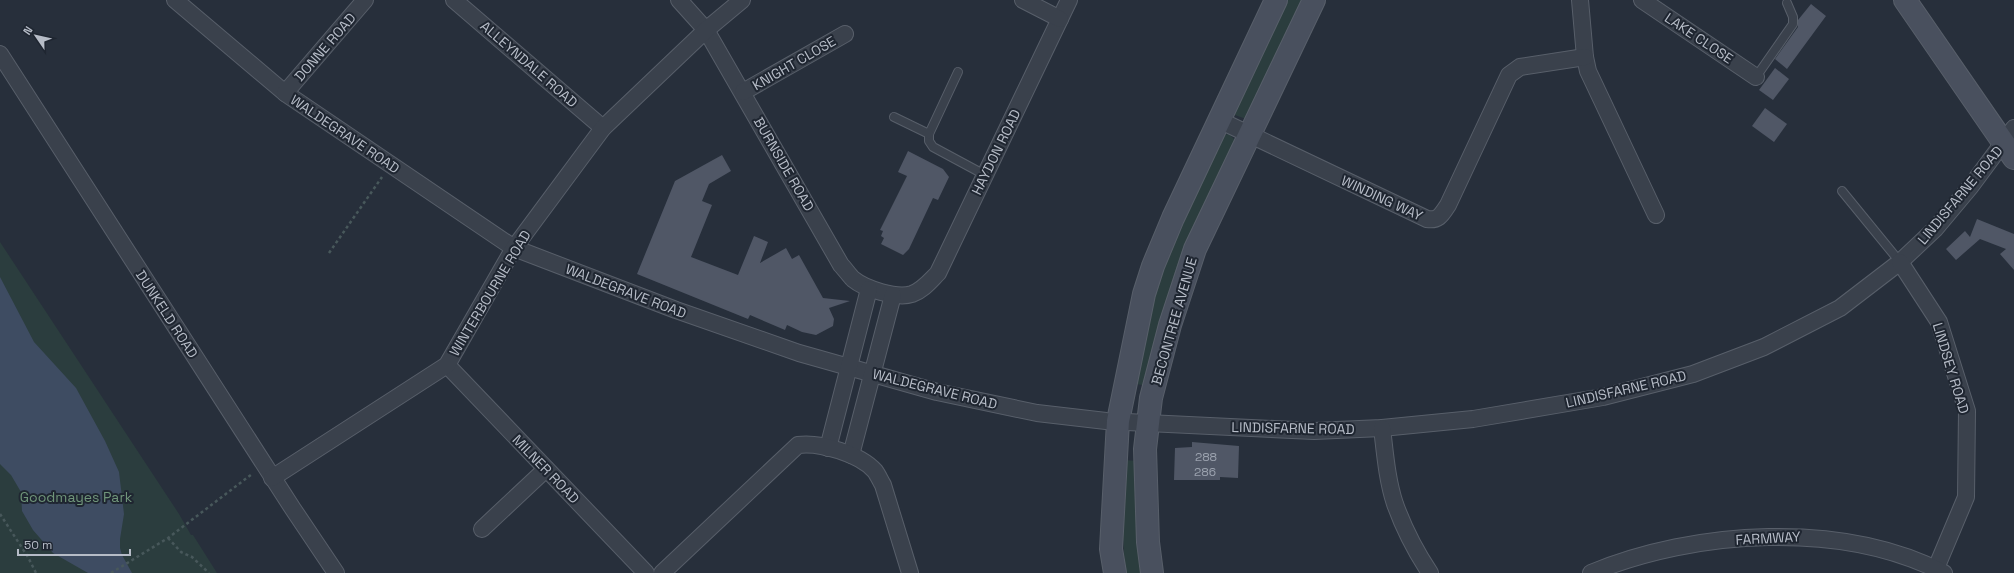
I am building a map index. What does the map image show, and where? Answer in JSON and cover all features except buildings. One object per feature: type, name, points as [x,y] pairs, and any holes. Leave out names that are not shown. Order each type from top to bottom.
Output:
[{"type":"street","name":"WALDEGRAVE ROAD","points":[[176,0],[285,93],[514,248],[676,310],[799,353],[938,392],[1037,413],[1148,423]]},
{"type":"street","name":"DONNE ROAD","points":[[285,93],[365,0]]},
{"type":"street","name":"ALLEYNDALE ROAD","points":[[454,0],[603,128]]},
{"type":"street","name":"BURNSIDE ROAD","points":[[679,0],[706,30],[841,265],[854,279],[869,289],[893,295],[911,295]]},
{"type":"street","name":"WINTERBOURNE ROAD","points":[[268,472],[447,366],[514,248],[603,128],[706,30],[742,0]]},
{"type":"street","points":[[1024,0],[1060,19]]},
{"type":"street","name":"HAYDON ROAD","points":[[911,295],[925,287],[938,273],[1069,0]]},
{"type":"street","points":[[1115,573],[1111,549],[1118,421],[1138,316],[1153,266],[1173,218],[1276,0]]},
{"type":"street","name":"BECONTREE AVENUE","points":[[1152,573],[1148,542],[1145,449],[1151,398],[1170,325],[1195,249],[1314,0]]},
{"type":"street","points":[[1580,0],[1585,57],[1588,71],[1656,215]]},
{"type":"street","name":"LAKE CLOSE","points":[[1642,0],[1756,77]]},
{"type":"street","points":[[1905,0],[2011,143]]},
{"type":"street","name":"KNIGHT CLOSE","points":[[743,92],[845,34]]},
{"type":"street","name":"WINDING WAY","points":[[1219,120],[1427,219],[1433,220],[1438,219],[1448,205],[1509,75],[1520,67],[1585,57]]},
{"type":"street","name":"DUNKELD ROAD","points":[[1,60],[268,472],[336,573]]},
{"type":"street","name":"LINDISFARNE ROAD","points":[[1148,423],[1314,431],[1382,428],[1473,419],[1603,397],[1693,374],[1764,347],[1840,308],[1900,262],[1935,229],[1971,186],[2011,143]]},
{"type":"street","name":"LINDSEY ROAD","points":[[1900,262],[1939,322],[1967,411],[1966,497],[1938,572]]},
{"type":"street","points":[[828,448],[869,289]]},
{"type":"street","points":[[851,455],[893,295]]},
{"type":"street","name":"MILNER ROAD","points":[[447,366],[646,573]]},
{"type":"street","points":[[1382,428],[1395,503],[1408,536],[1430,573]]},
{"type":"street","points":[[662,573],[798,445],[812,444],[851,455],[865,463],[876,472],[882,484],[910,573]]},
{"type":"street","points":[[482,529],[546,469]]},
{"type":"street","name":"FARMWAY","points":[[1591,573],[1614,564],[1704,543],[1758,537],[1805,536],[1869,546],[1938,572]]},
{"type":"lane","points":[[1756,77],[1793,24],[1793,16],[1787,3]]},
{"type":"lane","points":[[958,72],[929,134],[929,141],[933,147],[984,175]]},
{"type":"lane","points":[[894,117],[929,134]]},
{"type":"lane","points":[[1842,192],[1900,262]]},
{"type":"path","points":[[329,253],[390,164]]},
{"type":"path","points":[[111,573],[134,560],[268,472]]},
{"type":"path","points":[[0,514],[28,557],[36,573]]},
{"type":"path","points":[[168,538],[181,552],[192,557],[209,573]]},
{"type":"green space","points":[[1286,0],[1305,0],[1246,119],[1235,115],[1235,110]]},
{"type":"green space","points":[[1229,134],[1235,140],[1148,386],[1130,383],[1163,260],[1224,135]]},
{"type":"green space","name":"Goodmayes Park","points":[[0,242],[179,514],[191,535],[193,535],[217,573],[0,573]]},
{"type":"green space","points":[[1122,460],[1140,461],[1145,573],[1125,573],[1121,493]]},
{"type":"water","points":[[0,277],[34,342],[76,388],[105,441],[119,472],[124,514],[120,548],[122,555],[132,573],[88,573],[53,553],[33,530],[22,511],[21,492],[11,475],[0,464]]}]
